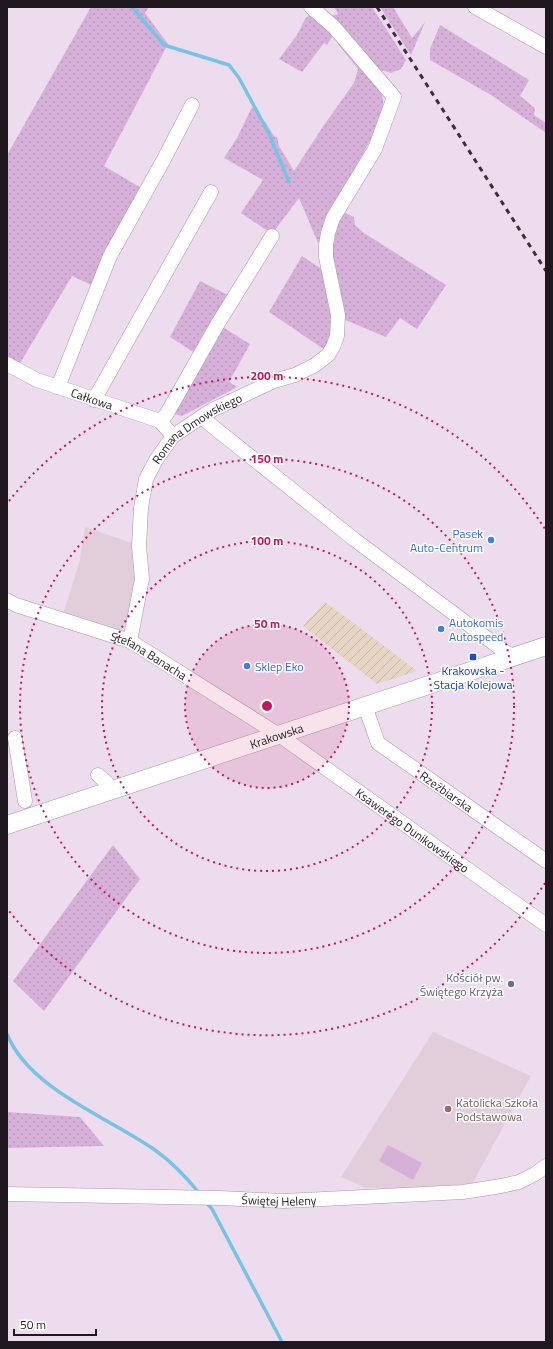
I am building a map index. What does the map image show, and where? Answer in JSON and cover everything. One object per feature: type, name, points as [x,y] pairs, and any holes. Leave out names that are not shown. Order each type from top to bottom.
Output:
[{"type":"main road","name":"Krakowska","points":[[7,825],[546,646]]},
{"type":"street","name":"Romana Dmowskiego","points":[[130,641],[142,579],[139,546],[141,508],[146,479],[156,460],[173,436],[212,410],[274,381],[295,375],[315,366],[328,355],[334,347],[337,336],[338,315],[326,257],[328,233],[333,218],[374,150],[394,98],[334,27],[311,7]]},
{"type":"street","points":[[475,7],[546,47]]},
{"type":"street","points":[[58,387],[110,256],[192,105]]},
{"type":"street","points":[[94,400],[211,192]]},
{"type":"street","points":[[173,436],[160,421],[166,414],[217,325],[272,236]]},
{"type":"street","name":"Całkowa","points":[[7,364],[37,380],[160,421]]},
{"type":"street","points":[[201,417],[354,540],[514,657]]},
{"type":"street","name":"Stefana Banacha","points":[[7,600],[16,605],[130,641],[279,735]]},
{"type":"street","name":"Rzeźbiarska","points":[[365,706],[378,743],[546,861]]},
{"type":"street","name":"Ksawerego Dunikowskiego","points":[[279,735],[546,925]]},
{"type":"street","points":[[15,738],[25,801]]},
{"type":"street","name":"Świętej Heleny","points":[[7,1194],[214,1198],[284,1201],[463,1192],[519,1182],[535,1174],[546,1166]]},
{"type":"shaded area","points":[[91,7],[149,7],[145,13],[168,44],[104,166],[143,189],[91,285],[72,276],[19,365],[7,358],[7,155]]},
{"type":"shaded area","points":[[334,7],[372,7],[406,60],[401,69],[391,73],[377,69],[330,16],[338,14]]},
{"type":"shaded area","points":[[380,7],[393,7],[412,38],[425,22],[411,55]]},
{"type":"shaded area","points":[[311,13],[334,34],[327,45],[324,43],[302,72],[279,59],[297,35],[305,19]]},
{"type":"shaded area","points":[[440,25],[529,80],[520,96],[535,108],[534,115],[546,123],[546,133],[491,95],[430,60],[430,49]]},
{"type":"shaded area","points":[[337,39],[370,77],[381,93],[383,99],[382,110],[378,123],[363,154],[332,209],[318,243],[299,198],[272,234],[241,213],[263,180],[224,158],[237,138],[252,107],[266,123],[274,136],[277,137],[279,146],[294,171],[354,83],[358,69],[338,44]]},
{"type":"shaded area","points":[[341,211],[354,217],[355,225],[364,233],[446,285],[417,329],[400,318],[386,337],[343,319],[330,246]]},
{"type":"shaded area","points":[[302,256],[323,270],[333,312],[333,332],[325,350],[269,312]]},
{"type":"shaded area","points":[[200,281],[230,296],[195,353],[170,337]]},
{"type":"shaded area","points":[[221,326],[250,344],[229,382],[237,387],[182,416],[170,413]]},
{"type":"shaded area","points":[[85,527],[132,543],[135,575],[131,612],[121,630],[63,614],[80,560]]},
{"type":"shaded area","points":[[325,602],[417,671],[377,684],[303,626]]},
{"type":"shaded area","points":[[113,845],[140,879],[44,1011],[13,981]]},
{"type":"shaded area","name":"Katolicka Szkoła Podstawowa","points":[[433,1032],[531,1076],[472,1184],[404,1188],[366,1188],[341,1177]]},
{"type":"shaded area","points":[[7,1112],[80,1117],[104,1146],[7,1148]]},
{"type":"shaded area","points":[[388,1145],[422,1163],[413,1180],[379,1161]]},
{"type":"waterway","points":[[132,7],[164,45],[229,65],[239,78],[269,134],[289,182]]},
{"type":"waterway","points":[[7,1034],[18,1053],[33,1071],[51,1086],[155,1150],[179,1170],[200,1194]]},
{"type":"waterway","points":[[206,1202],[212,1209],[282,1342]]},
{"type":"railway","points":[[377,7],[546,271]]},
{"type":"place","name":"Pasek Auto-Centrum","points":[[491,540]]},
{"type":"place","name":"Autokomis Autospeed","points":[[441,629]]},
{"type":"place","name":"Krakowska - Stacja Kolejowa","points":[[473,657]]},
{"type":"place","name":"Sklep Eko","points":[[247,666]]},
{"type":"place","name":"Kościół pw. Świętego Krzyża","points":[[511,984]]},
{"type":"place","name":"Katolicka Szkoła Podstawowa","points":[[448,1109]]}]
